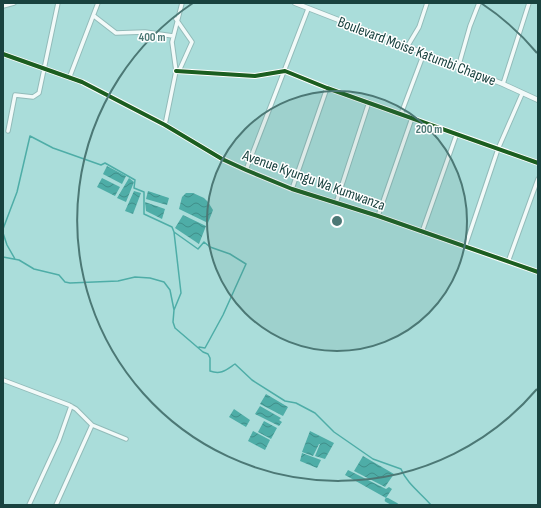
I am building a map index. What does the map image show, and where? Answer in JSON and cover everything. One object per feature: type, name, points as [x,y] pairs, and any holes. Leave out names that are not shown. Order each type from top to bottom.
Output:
[{"type":"street","points":[[3,6],[14,3]]},
{"type":"street","points":[[8,131],[14,97],[16,94],[33,97],[37,96],[58,3]]},
{"type":"street","points":[[70,76],[98,3]]},
{"type":"street","points":[[178,71],[172,47],[176,20],[182,3]]},
{"type":"street","name":"Boulevard Moise Katumbi Chapwe","points":[[295,3],[424,53],[458,68],[503,84],[538,100]]},
{"type":"street","points":[[407,47],[419,27],[427,3]]},
{"type":"street","points":[[458,68],[470,26],[479,3]]},
{"type":"street","points":[[503,84],[529,3]]},
{"type":"street","points":[[246,170],[308,9]]},
{"type":"street","points":[[94,16],[116,33],[145,32],[173,36]]},
{"type":"street","points":[[165,125],[178,71],[192,42],[176,20]]},
{"type":"street","points":[[401,114],[424,53]]},
{"type":"street","name":"Avenue Kyungu Wa Kumwanza","points":[[3,54],[70,76],[165,125],[216,156],[292,189],[378,216],[538,272]]},
{"type":"street","points":[[178,71],[255,76],[284,71],[326,88],[457,133],[538,163]]},
{"type":"street","points":[[292,189],[326,88]]},
{"type":"street","points":[[465,247],[498,149],[522,94]]},
{"type":"street","points":[[336,203],[369,102]]},
{"type":"street","points":[[378,216],[412,118]]},
{"type":"street","points":[[422,232],[457,133]]},
{"type":"street","points":[[508,262],[538,179]]},
{"type":"street","points":[[3,380],[71,406],[92,425],[126,439]]},
{"type":"street","points":[[29,505],[59,440],[71,406]]},
{"type":"street","points":[[56,505],[92,425]]},
{"type":"water","points":[[107,166],[126,176],[122,184],[103,174]]},
{"type":"water","points":[[102,178],[120,187],[115,196],[97,187]]},
{"type":"water","points":[[129,178],[134,182],[126,202],[117,198]]},
{"type":"water","points":[[134,191],[141,193],[133,214],[125,211]]},
{"type":"water","points":[[148,191],[169,198],[167,205],[146,199]]},
{"type":"water","points":[[186,193],[193,193],[204,198],[208,202],[213,210],[208,223],[179,209],[182,197]]},
{"type":"water","points":[[145,202],[165,209],[162,219],[146,211]]},
{"type":"water","points":[[183,215],[206,226],[199,244],[175,228]]},
{"type":"water","points":[[266,394],[288,407],[283,416],[260,404]]},
{"type":"water","points":[[260,406],[281,418],[279,420],[282,422],[279,426],[255,414]]},
{"type":"water","points":[[234,409],[250,420],[246,427],[229,417]]},
{"type":"water","points":[[264,421],[277,428],[271,439],[258,432]]},
{"type":"water","points":[[253,431],[270,440],[265,450],[248,441]]},
{"type":"water","points":[[310,431],[334,443],[325,459],[315,456],[320,444],[313,456],[302,452]]},
{"type":"water","points":[[302,453],[321,460],[317,468],[300,461]]},
{"type":"water","points":[[363,456],[394,474],[385,487],[354,471]]},
{"type":"water","points":[[348,470],[386,489],[389,487],[392,489],[386,498],[345,475]]},
{"type":"waterway","points":[[3,229],[17,192],[30,136],[53,148],[101,165],[105,163],[135,180],[134,188],[144,192],[144,214],[172,227],[174,232],[198,249],[204,242],[210,247],[230,254],[246,264],[223,315],[205,348],[199,347]]},
{"type":"waterway","points":[[174,232],[181,293],[174,310]]},
{"type":"waterway","points":[[3,233],[7,245],[15,259]]},
{"type":"waterway","points":[[3,257],[19,260],[34,269],[59,275],[65,282],[70,283],[118,281],[135,277],[150,278],[164,282],[170,290],[174,310],[173,322],[175,328],[203,352],[208,354],[210,358],[210,371],[220,372],[235,364],[252,380],[285,401],[296,403],[315,413],[334,432],[373,459],[401,469],[410,484],[431,505]]},
{"type":"waterway","points":[[387,500],[396,505]]},
{"type":"cycle path","points":[[3,54],[82,82],[165,125],[222,159],[292,189],[378,216],[538,272]]},
{"type":"cycle path","points":[[176,71],[255,76],[285,71],[327,88],[538,163]]}]
